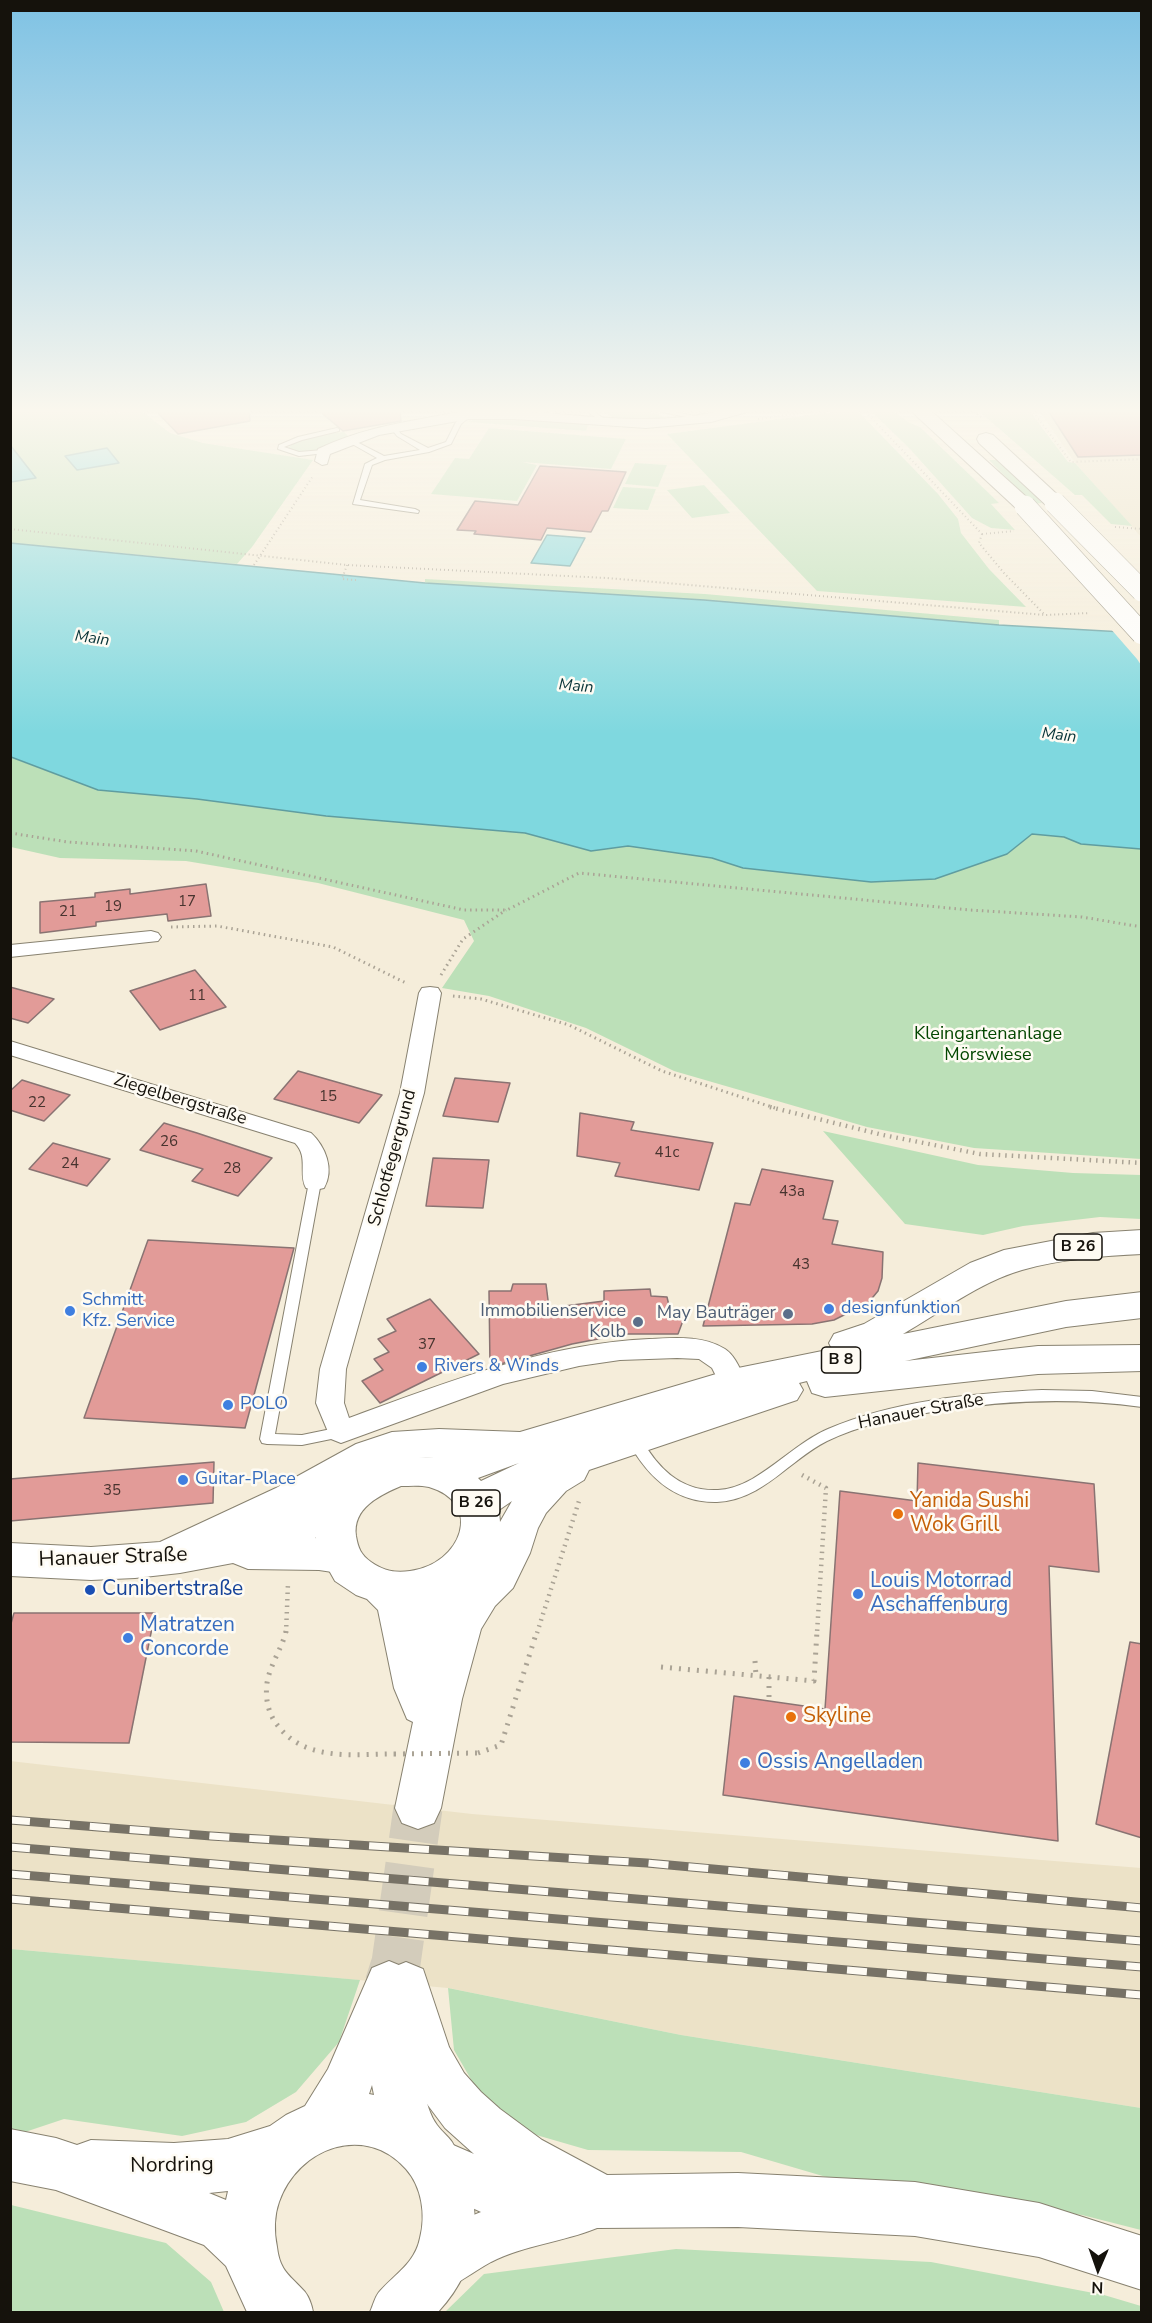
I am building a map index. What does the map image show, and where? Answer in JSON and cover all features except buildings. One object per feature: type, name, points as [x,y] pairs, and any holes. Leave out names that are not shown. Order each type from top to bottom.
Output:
[{"type":"main road","points":[[1036,517],[1142,634]]},
{"type":"main road","points":[[1069,517],[1142,591]]},
{"type":"main road","name":"B 26","points":[[341,1507],[351,1494],[381,1476],[398,1471],[434,1473],[460,1469],[520,1447],[733,1383],[878,1333],[982,1272],[1016,1259],[1093,1245],[1142,1242]]},
{"type":"main road","name":"B 8","points":[[733,1383],[1066,1314],[1142,1305]]},
{"type":"main road","name":"B 8","points":[[796,1386],[949,1338]]},
{"type":"main road","points":[[796,1386],[1038,1360],[1142,1358]]},
{"type":"main road","name":"B 26","points":[[477,1505],[491,1494],[536,1472],[796,1386]]},
{"type":"main road","name":"B 26","points":[[166,1558],[309,1489],[370,1454],[393,1447],[417,1445],[520,1447]]},
{"type":"main road","points":[[412,1778],[460,1624],[480,1594],[498,1576],[510,1553],[518,1527],[532,1502],[552,1480],[594,1453]]},
{"type":"main road","name":"B 26","points":[[339,1557],[357,1575],[381,1586],[415,1588],[446,1578],[468,1560],[481,1537],[482,1521],[477,1505],[467,1491],[452,1480],[434,1473]]},
{"type":"main road","points":[[339,1557],[334,1541],[334,1524],[341,1507]]},
{"type":"main road","name":"Hanauer Straße","points":[[10,1559],[78,1563],[166,1558],[216,1552],[261,1541],[324,1517],[341,1507]]},
{"type":"main road","name":"Hanauer Straße","points":[[216,1552],[319,1554],[339,1557]]},
{"type":"main road","points":[[412,1778],[422,1713],[424,1678],[434,1603],[446,1578]]},
{"type":"main road","points":[[381,1586],[394,1600],[401,1616],[422,1713]]},
{"type":"main road","points":[[286,2313],[276,2306],[258,2280],[249,2250],[248,2222],[255,2193],[267,2169],[304,2136],[351,2078],[389,1985],[393,2055],[399,2093],[448,2196],[449,2230],[439,2265],[420,2293],[398,2313]]},
{"type":"main road","points":[[406,1986],[433,2070],[448,2092],[496,2140],[560,2180],[605,2202]]},
{"type":"main road","name":"Nordring","points":[[33,2159],[174,2169],[228,2165],[355,2117],[386,2122],[426,2151],[480,2185],[523,2195],[605,2202]]},
{"type":"main road","name":"Nordring","points":[[33,2159],[196,2214],[223,2226],[249,2250]]},
{"type":"main road","points":[[439,2265],[475,2241],[532,2220],[605,2202],[738,2200],[915,2209],[1039,2230],[1142,2263]]},
{"type":"street","points":[[10,951],[157,932]]},
{"type":"street","name":"Schlotfegergrund","points":[[341,1432],[330,1403],[333,1369],[412,1093],[430,993]]},
{"type":"street","name":"Ziegelbergstraße","points":[[10,1048],[303,1138],[315,1150],[317,1158],[315,1182]]},
{"type":"street","points":[[341,1432],[478,1381],[555,1359],[589,1353],[683,1347],[704,1350],[720,1359],[733,1383]]},
{"type":"lane","points":[[315,1182],[267,1439],[302,1440],[341,1432]]},
{"type":"lane","name":"Hanauer Straße","points":[[635,1441],[659,1477],[676,1488],[702,1495],[717,1496],[753,1488],[818,1439],[847,1426],[881,1416],[1012,1395],[1065,1393],[1106,1395],[1142,1402]]},
{"type":"path","points":[[254,565],[285,517]]},
{"type":"path","points":[[966,517],[982,534],[979,543],[1004,573],[1045,615]]},
{"type":"path","points":[[10,529],[347,565],[607,578],[1045,615],[1090,613]]},
{"type":"path","points":[[347,565],[342,579],[356,580]]},
{"type":"path","points":[[10,832],[68,842],[196,851],[464,910],[507,910]]},
{"type":"path","points":[[430,993],[463,939],[507,910],[579,873],[970,910],[1082,917],[1142,927]]},
{"type":"path","points":[[157,932],[218,926],[333,947],[430,993],[481,999],[569,1024],[662,1071],[773,1108],[884,1135],[980,1154],[1142,1163]]},
{"type":"path","points":[[287,1554],[288,1620],[285,1635],[272,1664],[267,1686],[268,1707],[272,1722],[287,1737],[310,1749],[412,1778],[501,1746],[594,1453]]},
{"type":"path","points":[[661,1667],[814,1681],[826,1488],[783,1464]]},
{"type":"path","points":[[755,1661],[756,1676]]},
{"type":"path","points":[[769,1677],[769,1701]]},
{"type":"shaded area","points":[[1124,517],[1141,517],[1141,537]]},
{"type":"shaded area","points":[[10,1761],[472,1814],[1141,1868],[1141,2108],[681,2035],[448,1988],[11,1949]]},
{"type":"green space","points":[[11,517],[273,517],[237,564],[11,543]]},
{"type":"green space","points":[[747,517],[957,517],[961,533],[989,569],[1026,607],[817,591]]},
{"type":"green space","points":[[1003,517],[1015,530],[991,528],[972,518]]},
{"type":"green space","points":[[1104,517],[1124,517],[1132,526],[1111,524]]},
{"type":"green space","points":[[425,579],[705,594],[999,620],[999,625],[704,600],[425,583]]},
{"type":"green space","name":"Kleingartenanlage Mörswiese","points":[[10,757],[98,790],[197,799],[326,816],[525,833],[591,851],[628,846],[712,858],[743,868],[871,882],[935,879],[1007,854],[1032,834],[1064,837],[1081,844],[1141,849],[1141,1159],[974,1148],[867,1127],[674,1071],[586,1028],[489,996],[442,988],[474,941],[464,920],[318,883],[186,861],[60,858],[11,847]]},
{"type":"green space","points":[[823,1131],[978,1165],[1073,1173],[1141,1175],[1141,1219],[1100,1217],[1023,1226],[983,1235],[905,1224]]},
{"type":"green space","points":[[11,1949],[360,1980],[339,2042],[296,2092],[246,2122],[182,2136],[64,2119],[22,2133],[11,2131]]},
{"type":"green space","points":[[448,1988],[681,2035],[1141,2108],[1141,2230],[1082,2215],[850,2184],[741,2152],[588,2150],[526,2132],[480,2095],[454,2050]]},
{"type":"green space","points":[[11,2205],[166,2243],[211,2282],[224,2312],[11,2312]]},
{"type":"green space","points":[[676,2249],[931,2262],[1104,2295],[1141,2306],[1141,2312],[445,2312],[484,2274]]},
{"type":"water","points":[[547,535],[585,538],[570,566],[531,563]]},
{"type":"water","name":"Main","points":[[10,543],[425,583],[704,600],[999,625],[1141,633],[1141,849],[1081,844],[1064,837],[1032,834],[1007,854],[935,879],[871,882],[743,868],[712,858],[628,846],[591,851],[525,833],[326,816],[197,799],[98,790],[11,757]]},
{"type":"pier","points":[[1110,628],[1142,630],[1141,665],[1137,659]]},
{"type":"tunnel","points":[[389,1985],[396,1963],[418,1808]]},
{"type":"railway","points":[[10,1820],[211,1836],[647,1863],[1142,1908]]},
{"type":"railway","points":[[10,1847],[1142,1941]]},
{"type":"railway","points":[[10,1874],[1142,1967]]},
{"type":"railway","points":[[10,1899],[1142,1995]]},
{"type":"place","name":"designfunktion","points":[[829,1309]]},
{"type":"place","name":"Schmitt Kfz. Service","points":[[70,1311]]},
{"type":"place","name":"May Bauträger","points":[[788,1314]]},
{"type":"place","name":"Immobilienservice Kolb","points":[[638,1322]]},
{"type":"place","name":"Rivers & Winds","points":[[422,1367]]},
{"type":"place","name":"POLO","points":[[228,1405]]},
{"type":"place","name":"Guitar-Place","points":[[183,1480]]},
{"type":"place","name":"Yanida Sushi Wok Grill","points":[[898,1514]]},
{"type":"place","name":"Cunibertstraße","points":[[90,1590]]},
{"type":"place","name":"Louis Motorrad Aschaffenburg","points":[[858,1594]]},
{"type":"place","name":"Matratzen Concorde","points":[[128,1638]]},
{"type":"place","name":"Skyline","points":[[791,1717]]},
{"type":"place","name":"Ossis Angelladen","points":[[745,1763]]}]
